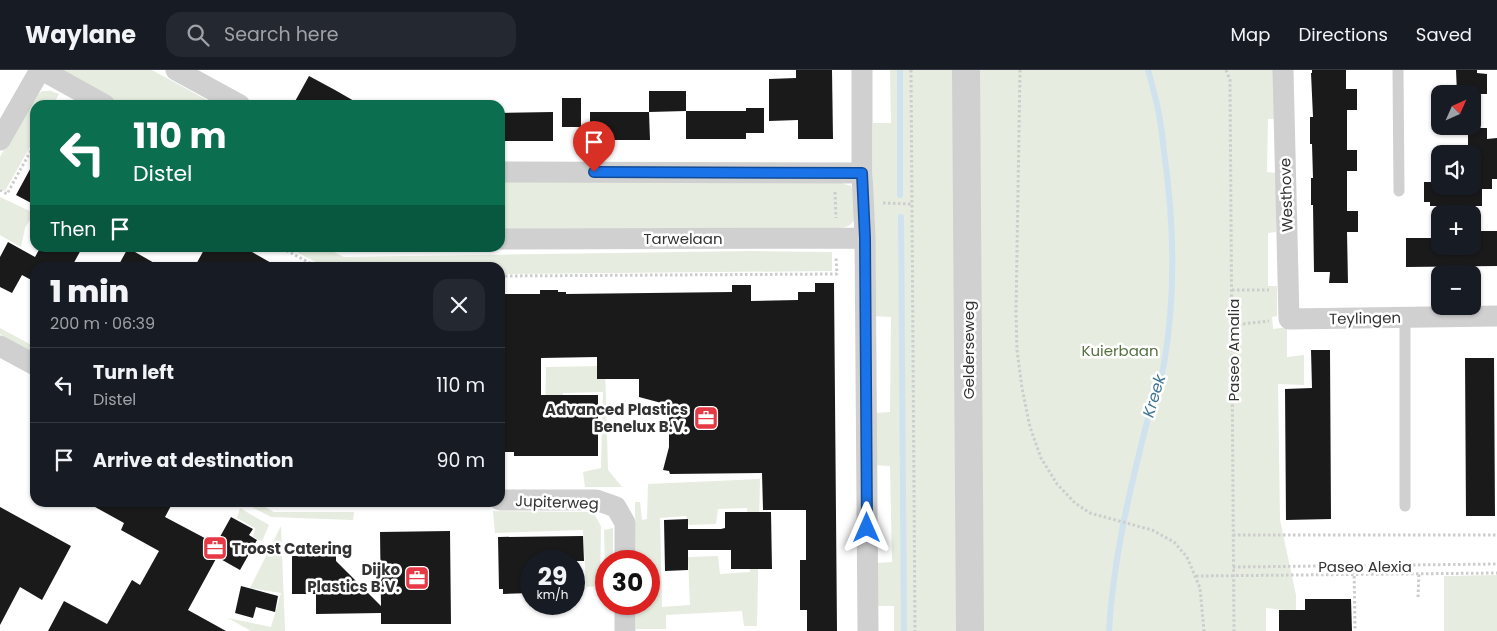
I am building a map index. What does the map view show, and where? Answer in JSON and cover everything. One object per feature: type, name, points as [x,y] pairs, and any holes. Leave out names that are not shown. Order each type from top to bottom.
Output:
[{"type":"street","points":[[0,140],[41,70],[97,100]]},
{"type":"street","points":[[176,70],[231,100]]},
{"type":"street","points":[[862,70],[868,631]]},
{"type":"street","name":"Gelderseweg","points":[[966,70],[970,631]]},
{"type":"street","name":"Westhove","points":[[1283,70],[1289,319]]},
{"type":"street","points":[[505,172],[862,173]]},
{"type":"street","name":"Tarwelaan","points":[[505,239],[865,238]]},
{"type":"street","name":"Teylingen","points":[[1289,319],[1497,316]]},
{"type":"street","points":[[0,346],[30,362]]},
{"type":"street","name":"Jupiterweg","points":[[505,500],[596,500],[616,507],[625,522],[625,550]]},
{"type":"street","points":[[625,615],[625,631]]},
{"type":"lane","points":[[1398,70],[1399,191]]},
{"type":"lane","points":[[1404,506],[1405,318]]},
{"type":"path","points":[[911,70],[915,631]]},
{"type":"path","points":[[1020,70],[1017,350],[1030,427],[1041,458],[1057,484],[1075,503],[1090,513],[1152,530],[1174,542],[1187,557],[1200,588],[1204,631]]},
{"type":"path","name":"Paseo Amalia","points":[[1226,70],[1230,80],[1234,631]]},
{"type":"path","points":[[0,190],[6,194],[30,152]]},
{"type":"path","points":[[864,203],[911,204]]},
{"type":"path","points":[[289,252],[308,262]]},
{"type":"path","points":[[505,276],[837,274]]},
{"type":"path","points":[[1232,290],[1289,290]]},
{"type":"path","points":[[1233,325],[1289,319]]},
{"type":"path","points":[[1233,535],[1497,535]]},
{"type":"path","name":"Paseo Alexia","points":[[1233,567],[1497,564]]},
{"type":"path","points":[[1354,566],[1355,631]]},
{"type":"path","points":[[1418,597],[1419,573]]},
{"type":"path","points":[[1196,576],[1497,573]]},
{"type":"green space","points":[[56,70],[152,70],[207,100],[111,100]]},
{"type":"green space","points":[[890,70],[953,70],[958,631],[894,631],[894,606],[877,606],[876,563],[892,562],[890,466],[875,465],[874,413],[890,412],[891,317],[873,316],[873,123],[891,123]]},
{"type":"green space","name":"Kuierbaan","points":[[976,70],[1275,70],[1275,119],[1268,119],[1267,172],[1276,173],[1276,232],[1268,233],[1268,286],[1277,286],[1277,316],[1272,317],[1273,329],[1287,327],[1287,357],[1304,355],[1304,385],[1278,384],[1280,520],[1296,595],[1296,611],[1266,608],[1266,631],[980,631]]},
{"type":"green space","points":[[42,91],[51,91],[59,94],[56,100],[33,100]]},
{"type":"green space","points":[[30,103],[30,147],[5,191],[0,188],[0,157]]},
{"type":"green space","points":[[505,182],[838,182],[851,186],[856,200],[856,211],[853,221],[850,225],[840,228],[505,229]]},
{"type":"green space","points":[[0,197],[30,211],[30,220],[25,228],[21,247],[0,235]]},
{"type":"green space","points":[[752,251],[832,252],[832,271],[505,274],[505,262],[316,262],[297,252],[334,252],[344,257]]},
{"type":"green space","points":[[0,328],[30,344],[30,351],[0,334]]},
{"type":"green space","points":[[605,366],[608,470],[622,487],[585,487],[583,472],[601,468],[603,392],[563,393],[560,426],[545,427],[546,367]]},
{"type":"green space","points":[[760,479],[757,626],[744,626],[742,611],[666,615],[666,629],[636,629],[636,615],[660,615],[660,550],[636,550],[635,502],[640,502],[642,520],[647,519],[648,484]],"holes":[[[747,508],[750,572],[720,574],[718,556],[688,557],[690,605],[662,607],[660,518],[686,516],[689,525],[716,524],[718,509]]]},
{"type":"green space","points":[[252,507],[265,507],[274,512],[354,512],[353,520],[271,517]]},
{"type":"green space","points":[[240,508],[269,525],[262,541],[253,537],[255,528],[237,518]]},
{"type":"green space","points":[[493,511],[593,512],[601,526],[601,550],[595,550],[595,586],[586,587],[583,530],[495,533]]},
{"type":"green space","points":[[281,526],[285,631],[251,631],[228,618],[271,627],[281,593],[250,588]]},
{"type":"green space","points":[[613,528],[613,550],[605,550],[604,530]]},
{"type":"green space","points":[[1497,575],[1497,631],[1444,631],[1444,576]]},
{"type":"building","points":[[796,70],[832,70],[833,139],[798,139],[798,120],[769,121],[769,79],[796,78]]},
{"type":"building","points":[[1312,70],[1346,70],[1346,89],[1357,89],[1357,110],[1347,110],[1347,150],[1357,150],[1357,171],[1347,171],[1347,211],[1358,211],[1358,232],[1347,232],[1348,283],[1329,283],[1330,272],[1314,272],[1313,205],[1311,205],[1311,178],[1313,178],[1312,144],[1310,144],[1310,117],[1313,117]]},
{"type":"building","points":[[1456,70],[1477,70],[1477,73],[1487,74],[1487,94],[1481,94],[1481,85],[1457,85]]},
{"type":"building","points":[[309,76],[352,100],[296,100]]},
{"type":"building","points":[[649,91],[686,91],[686,111],[649,112]]},
{"type":"building","points":[[562,98],[581,98],[581,127],[562,127]]},
{"type":"building","points":[[746,108],[764,108],[764,133],[746,133],[746,139],[686,139],[686,111],[746,111]]},
{"type":"building","points":[[553,112],[553,141],[505,141],[505,113]]},
{"type":"building","points":[[590,112],[649,112],[650,140],[590,140]]},
{"type":"building","points":[[1481,128],[1487,128],[1487,139],[1497,138],[1497,179],[1492,179],[1492,189],[1482,189],[1482,206],[1430,206],[1430,202],[1424,202],[1424,182],[1431,182],[1431,195],[1481,195],[1481,145],[1468,145],[1468,135],[1481,135]]},
{"type":"building","points":[[30,169],[30,202],[16,195]]},
{"type":"building","points":[[1481,231],[1497,231],[1497,266],[1431,265],[1431,267],[1406,267],[1406,238],[1431,238],[1431,255],[1481,255]]},
{"type":"building","points":[[8,242],[35,257],[38,252],[80,252],[74,262],[30,262],[30,279],[22,275],[12,293],[0,287],[0,257]]},
{"type":"building","points":[[126,252],[135,252],[152,262],[120,262]]},
{"type":"building","points":[[203,252],[252,252],[270,262],[197,262]]},
{"type":"building","points":[[815,283],[834,283],[837,631],[807,631],[807,610],[800,610],[800,560],[806,560],[806,510],[763,510],[762,473],[670,474],[669,471],[663,470],[669,447],[669,405],[639,397],[639,379],[597,379],[597,357],[541,358],[541,395],[598,395],[598,456],[514,456],[514,452],[505,452],[505,294],[540,294],[540,290],[558,290],[558,292],[566,292],[566,294],[732,292],[732,285],[751,285],[751,301],[798,300],[798,292],[815,292]]},
{"type":"building","points":[[1311,350],[1330,350],[1331,519],[1286,520],[1285,389],[1312,388]]},
{"type":"building","points":[[1465,358],[1494,358],[1495,516],[1466,516]]},
{"type":"building","points":[[0,507],[71,546],[42,600],[20,587],[0,625]]},
{"type":"building","points":[[95,507],[170,507],[165,517],[216,544],[231,517],[253,529],[249,535],[257,540],[240,570],[217,557],[188,610],[226,631],[48,631],[64,601],[107,624],[132,580],[140,585],[159,551],[121,530],[124,523]]},
{"type":"building","points":[[725,512],[771,512],[772,569],[731,569],[731,550],[688,550],[688,570],[665,571],[664,520],[688,519],[688,529],[721,529],[725,528]]},
{"type":"building","points":[[450,531],[451,624],[381,624],[381,613],[316,614],[316,594],[292,594],[292,556],[336,555],[336,561],[381,606],[380,532]]},
{"type":"building","points":[[583,536],[584,550],[520,550],[520,593],[503,594],[503,589],[499,589],[498,537]]},
{"type":"building","points":[[241,586],[278,596],[275,612],[256,607],[253,618],[235,613]]},
{"type":"building","points":[[1305,599],[1351,599],[1352,631],[1279,631],[1279,610],[1305,610]]},
{"type":"waterway","points":[[900,70],[900,195]]},
{"type":"waterway","name":"Kreek","points":[[1109,631],[1114,579],[1123,527],[1146,426],[1164,364],[1172,284],[1170,204],[1159,114],[1148,70]]},
{"type":"waterway","points":[[901,217],[904,631]]},
{"type":"place","name":"Advanced Plastics Benelux B.V.","points":[[706,418]]},
{"type":"place","name":"Troost Catering","points":[[215,548]]},
{"type":"place","name":"Dijko Plastics B.V.","points":[[417,578]]},
{"type":"route","points":[[594,172],[862,173],[865,238],[867,528]]}]
